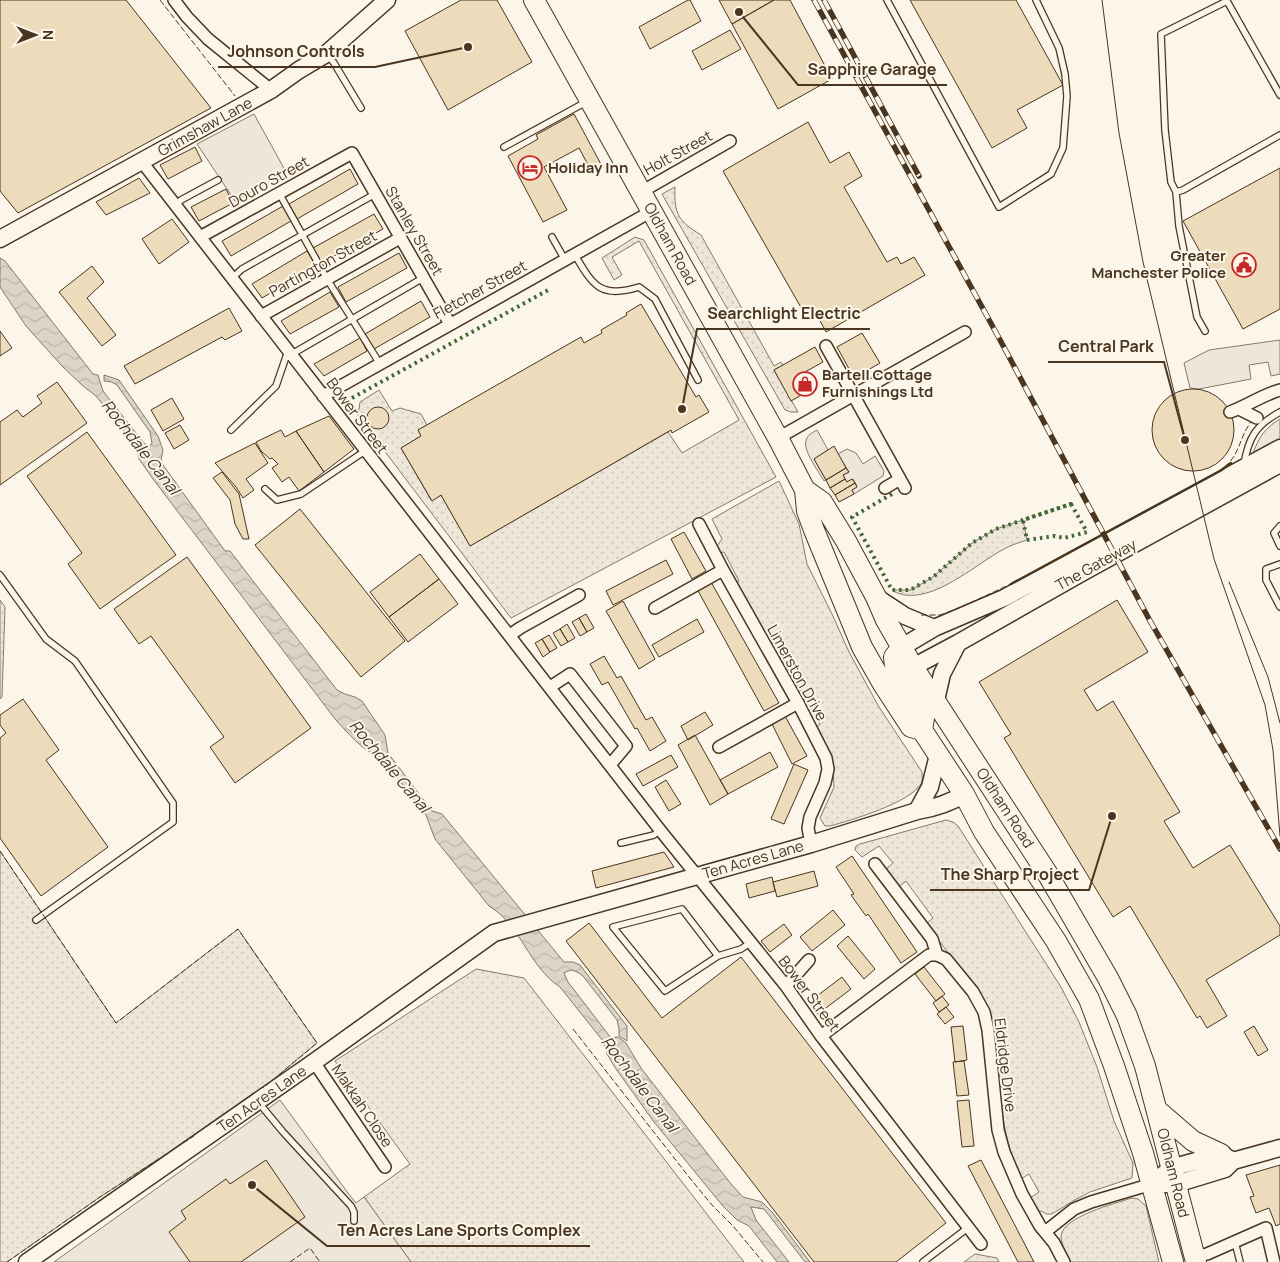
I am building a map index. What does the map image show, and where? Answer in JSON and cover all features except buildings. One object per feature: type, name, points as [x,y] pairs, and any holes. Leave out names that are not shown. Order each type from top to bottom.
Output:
[{"type":"highway","name":"Oldham Road","points":[[534,0],[778,438],[805,490],[807,511],[862,647],[898,675],[936,700],[1047,873],[1108,978],[1127,1016],[1144,1066],[1195,1260]]},
{"type":"highway","name":"Oldham Road","points":[[805,490],[822,502],[846,541],[902,647],[898,675],[924,718],[922,730],[964,794],[984,832],[1056,941],[1089,999],[1114,1066],[1152,1184],[1173,1262]]},
{"type":"highway","points":[[964,794],[986,779]]},
{"type":"highway","points":[[1157,1110],[1193,1141],[1227,1157]]},
{"type":"street","points":[[174,0],[208,39],[271,90]]},
{"type":"street","name":"Grimshaw Lane","points":[[4,236],[271,90],[326,54],[386,0]]},
{"type":"street","name":"Holt Street","points":[[641,192],[730,141]]},
{"type":"street","name":"Douro Street","points":[[200,237],[352,153]]},
{"type":"street","name":"Stanley Street","points":[[352,153],[450,324]]},
{"type":"street","name":"Bower Street","points":[[142,162],[660,830],[786,986],[821,1036],[982,1244]]},
{"type":"street","name":"Fletcher Street","points":[[324,396],[652,212]]},
{"type":"street","name":"Partington Street","points":[[261,316],[400,238]]},
{"type":"street","points":[[778,438],[965,332]]},
{"type":"street","points":[[826,346],[903,484],[885,488]]},
{"type":"street","points":[[1257,418],[1234,410],[1280,390]]},
{"type":"street","name":"The Gateway","points":[[898,675],[1085,570],[1247,474],[1280,448]]},
{"type":"street","name":"The Gateway","points":[[902,647],[934,628],[1004,598],[1247,474],[1280,464]]},
{"type":"street","name":"Limerston Drive","points":[[699,524],[798,703],[826,758],[828,769],[825,783],[810,817],[808,828],[811,844]]},
{"type":"street","points":[[655,608],[723,570]]},
{"type":"street","points":[[510,636],[520,628],[579,595]]},
{"type":"street","points":[[876,597],[905,616],[934,628]]},
{"type":"street","points":[[936,700],[942,674],[958,643]]},
{"type":"street","points":[[550,687],[570,674],[626,746],[610,765]]},
{"type":"street","points":[[719,747],[798,703]]},
{"type":"street","points":[[917,811],[930,787],[938,755]]},
{"type":"street","name":"Ten Acres Lane","points":[[27,1262],[314,1062],[494,933],[811,844],[951,802],[964,794]]},
{"type":"street","points":[[821,1036],[930,955],[937,954],[932,939],[875,864]]},
{"type":"street","name":"Eldridge Drive","points":[[937,954],[946,959],[973,992],[984,1012],[988,1030],[998,1130],[1004,1152],[1011,1173],[1022,1194],[1045,1232],[1054,1242],[1064,1262]]},
{"type":"street","points":[[786,986],[809,960]]},
{"type":"street","name":"Makkah Close","points":[[314,1062],[385,1167]]},
{"type":"street","points":[[1045,1232],[1060,1219],[1083,1206],[1117,1193],[1152,1184],[1227,1157],[1280,1148]]},
{"type":"street","points":[[1195,1260],[1266,1228],[1274,1262]]},
{"type":"lane","points":[[887,0],[999,207],[1050,174],[1063,148],[1067,96],[1066,74],[1059,48],[1036,0]]},
{"type":"lane","points":[[1205,331],[1196,317],[1179,226],[1176,192],[1171,182],[1165,130],[1161,34],[1227,1],[1280,95]]},
{"type":"lane","points":[[326,54],[334,63],[361,108]]},
{"type":"lane","points":[[504,147],[590,100]]},
{"type":"lane","points":[[1176,192],[1183,190],[1280,135]]},
{"type":"lane","points":[[176,205],[181,200],[218,180]]},
{"type":"lane","points":[[279,193],[327,279],[380,364]]},
{"type":"lane","points":[[232,278],[242,269],[375,194]]},
{"type":"lane","points":[[552,237],[598,288],[621,293],[639,287],[655,299],[698,380]]},
{"type":"lane","points":[[231,430],[276,386],[290,352],[352,320],[423,278]]},
{"type":"lane","points":[[1247,474],[1245,456],[1254,433],[1266,420],[1280,412]]},
{"type":"lane","points":[[265,489],[277,500],[301,494],[365,451]]},
{"type":"lane","points":[[1280,526],[1274,532],[1280,546]]},
{"type":"lane","points":[[1280,564],[1266,569],[1266,580],[1280,607]]},
{"type":"lane","points":[[0,576],[46,638],[75,661],[173,803],[173,822],[36,920]]},
{"type":"lane","points":[[621,843],[654,835],[660,830]]},
{"type":"lane","points":[[718,956],[682,909],[614,927],[666,991],[718,956],[742,949],[750,943]]},
{"type":"lane","points":[[258,1101],[282,1132],[351,1206],[354,1212],[354,1221]]},
{"type":"lane","points":[[922,1262],[969,1227]]},
{"type":"lane","points":[[1236,1242],[1240,1262]]},
{"type":"shaded area","points":[[254,114],[286,172],[235,201],[197,144]]},
{"type":"shaded area","points":[[675,187],[675,204],[679,216],[682,221],[701,235],[774,366],[781,362],[783,365],[774,370],[798,412],[785,410],[662,194]]},
{"type":"shaded area","points":[[635,237],[644,240],[776,477],[511,618],[358,416],[360,402],[379,390],[392,411],[400,408],[421,414],[427,425],[418,430],[421,436],[401,448],[431,500],[441,495],[470,546],[668,432],[682,453],[739,420],[639,241],[612,257],[622,275],[614,280],[602,258]]},
{"type":"shaded area","points":[[1280,340],[1280,374],[1271,376],[1268,362],[1249,365],[1251,379],[1199,389],[1190,388],[1184,363],[1209,350]]},
{"type":"shaded area","points":[[1280,419],[1280,440],[1253,454],[1263,434]]},
{"type":"shaded area","points":[[817,430],[828,450],[814,459],[826,480],[824,481],[809,456],[806,445],[807,437]]},
{"type":"shaded area","points":[[847,449],[856,453],[863,464],[875,456],[884,471],[883,476],[854,494],[852,490],[857,486],[853,479],[847,482],[843,475],[849,472],[838,454]]},
{"type":"shaded area","points":[[779,481],[799,524],[807,564],[849,652],[879,707],[922,772],[921,784],[905,798],[879,810],[830,826],[825,826],[820,818],[834,787],[833,768],[816,727],[820,724],[797,684],[793,686],[736,583],[739,581],[724,552],[719,553],[717,546],[722,539],[712,519]]},
{"type":"shaded area","points":[[1023,520],[1027,540],[1010,546],[953,581],[922,594],[907,595],[892,590],[911,590],[933,577],[972,543],[996,529]]},
{"type":"shaded area","points":[[0,600],[5,607],[2,697],[0,699]]},
{"type":"shaded area","points":[[946,820],[958,826],[1061,987],[1079,1022],[1097,1067],[1114,1121],[1133,1163],[1132,1178],[1090,1192],[1052,1214],[1038,1212],[1030,1198],[1039,1192],[1029,1174],[1021,1179],[1011,1152],[1001,1106],[1010,1105],[1007,1086],[999,1087],[993,1030],[988,1008],[983,998],[926,924],[933,918],[906,881],[899,887],[886,869],[893,863],[879,846],[862,857],[855,850],[856,846],[860,844]]},
{"type":"shaded area","points":[[0,851],[116,1023],[238,929],[317,1043],[245,1103],[100,1197],[7,1262],[0,1262]]},
{"type":"shaded area","points":[[476,969],[524,978],[744,1262],[411,1262],[364,1197],[410,1164],[335,1061]]},
{"type":"shaded area","points":[[280,1100],[356,1203],[364,1197],[411,1262],[54,1262]]},
{"type":"shaded area","points":[[1132,1198],[1138,1199],[1146,1206],[1159,1262],[1070,1262],[1061,1239],[1064,1229],[1080,1217]]},
{"type":"shaded area","points":[[975,1254],[997,1258],[999,1262],[964,1262]]},
{"type":"water","name":"Rochdale Canal","points":[[0,258],[5,261],[93,374],[98,375],[103,391],[149,447],[152,443],[150,432],[117,385],[104,381],[104,375],[119,380],[158,436],[163,450],[161,460],[163,465],[225,551],[230,551],[337,690],[362,701],[385,735],[388,753],[432,811],[442,814],[564,962],[573,962],[580,965],[627,1026],[627,1041],[619,1036],[617,1020],[583,976],[574,971],[567,971],[564,973],[568,982],[611,1038],[618,1037],[626,1043],[641,1068],[731,1184],[743,1197],[762,1202],[773,1213],[810,1262],[805,1262],[764,1209],[751,1207],[756,1220],[789,1262],[777,1262],[749,1226],[737,1220],[722,1205],[654,1122],[616,1069],[607,1054],[603,1041],[560,987],[540,969],[509,924],[489,906],[435,839],[426,815],[381,757],[362,746],[335,719],[153,479],[139,459],[136,446],[96,396],[62,366],[26,326],[0,287]]},
{"type":"tram line","points":[[1102,0],[1119,133],[1143,262],[1214,559],[1265,705],[1273,750],[1280,836]]},
{"type":"tram line","points":[[1229,582],[1268,677],[1280,723]]},
{"type":"railway","points":[[814,0],[999,338],[1149,619],[1280,849]]},
{"type":"railway","points":[[824,0],[919,176]]},
{"type":"hedge","points":[[352,398],[550,289]]},
{"type":"hedge","points":[[892,494],[852,517],[892,590],[910,590],[933,577],[972,543],[996,529],[1071,504]]},
{"type":"hedge","points":[[1071,504],[1087,532],[1064,538],[1055,536],[1027,540],[1023,520],[1071,504]]},
{"type":"fence","points":[[160,0],[235,96]]},
{"type":"fence","points":[[921,615],[940,615],[1011,584],[1220,471],[1236,453],[1251,422]]},
{"type":"fence","points":[[0,851],[116,1023],[238,929],[317,1043],[263,1088]]},
{"type":"fence","points":[[573,1029],[693,1182],[763,1262]]},
{"type":"fence","points":[[7,1262],[100,1197],[194,1136]]},
{"type":"fence","points":[[290,1262],[310,1248],[320,1262]]},
{"type":"wall","points":[[1011,584],[1220,471],[1231,463]]},
{"type":"place","name":"Sapphire Garage","points":[[739,12]]},
{"type":"place","name":"Johnson Controls","points":[[468,47]]},
{"type":"place","name":"Holiday Inn","points":[[530,168]]},
{"type":"place","name":"Greater Manchester Police","points":[[1244,265]]},
{"type":"place","name":"Bartell Cottage Furnishings Ltd","points":[[805,384]]},
{"type":"place","name":"Searchlight Electric","points":[[682,409]]},
{"type":"place","name":"Central Park","points":[[1185,440]]},
{"type":"place","name":"The Sharp Project","points":[[1112,816]]},
{"type":"place","name":"Ten Acres Lane Sports Complex","points":[[252,1185]]}]
